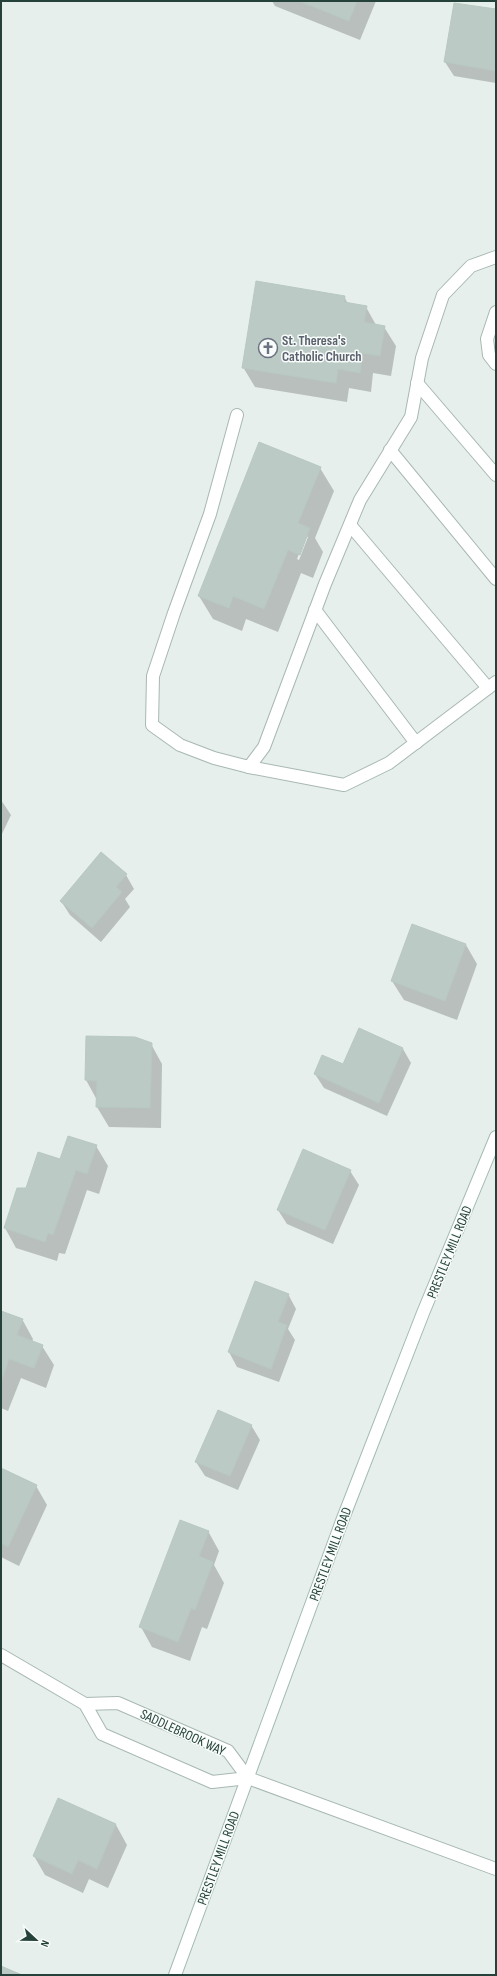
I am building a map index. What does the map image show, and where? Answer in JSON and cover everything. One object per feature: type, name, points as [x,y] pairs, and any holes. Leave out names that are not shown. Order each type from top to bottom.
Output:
[{"type":"street","points":[[248,767],[264,747],[360,500],[411,417],[422,358],[443,295],[471,266],[496,257]]},
{"type":"street","points":[[496,312],[494,314],[487,339],[489,355],[496,364]]},
{"type":"street","points":[[417,383],[496,475]]},
{"type":"street","points":[[237,414],[210,514],[153,676],[152,725],[180,745],[214,758],[248,767],[344,785],[389,763],[492,685],[350,524]]},
{"type":"street","points":[[390,450],[496,579]]},
{"type":"street","points":[[316,610],[416,743]]},
{"type":"street","name":"PRESTLEY MILL ROAD","points":[[175,1975],[342,1521],[423,1313],[496,1137]]},
{"type":"street","points":[[1,1655],[30,1674],[85,1704],[102,1734],[212,1782],[248,1778],[496,1869]]},
{"type":"street","name":"SADDLEBROOK WAY","points":[[85,1704],[118,1703],[228,1751],[248,1778]]},
{"type":"building","points":[[299,1],[357,1],[349,21]]},
{"type":"building","points":[[454,3],[496,9],[496,71],[444,62]]},
{"type":"building","points":[[256,281],[345,296],[344,302],[367,306],[364,322],[385,326],[380,356],[362,353],[360,373],[338,369],[336,383],[242,368]]},
{"type":"building","points":[[259,442],[321,467],[298,523],[310,528],[300,555],[288,550],[264,609],[233,596],[229,608],[198,596]]},
{"type":"building","points":[[101,852],[127,874],[116,887],[122,892],[92,928],[60,901]]},
{"type":"building","points":[[412,924],[466,944],[445,1001],[391,981]]},
{"type":"building","points":[[359,1028],[403,1048],[379,1103],[314,1074],[322,1055],[343,1064]]},
{"type":"building","points":[[86,1036],[135,1037],[152,1043],[150,1108],[96,1107],[97,1081],[85,1080]]},
{"type":"building","points":[[68,1136],[97,1145],[87,1174],[76,1170],[53,1235],[48,1233],[45,1242],[4,1228],[17,1188],[26,1188],[38,1152],[60,1159]]},
{"type":"building","points":[[303,1149],[351,1170],[325,1230],[277,1210]]},
{"type":"building","points":[[255,1281],[289,1294],[278,1322],[287,1325],[271,1369],[228,1352]]},
{"type":"building","points":[[1,1311],[23,1319],[17,1335],[43,1345],[34,1368],[9,1359],[1,1382]]},
{"type":"building","points":[[218,1410],[252,1425],[230,1476],[195,1462]]},
{"type":"building","points":[[1,1468],[37,1485],[8,1547],[1,1543]]},
{"type":"building","points":[[180,1520],[209,1531],[199,1556],[213,1562],[195,1610],[191,1608],[178,1642],[139,1627]]},
{"type":"building","points":[[58,1798],[116,1824],[97,1869],[78,1860],[72,1874],[33,1856]]},
{"type":"building","points":[[1,1966],[22,1975],[1,1975]]},
{"type":"place","name":"St. Theresa's Catholic Church","points":[[268,348]]}]
